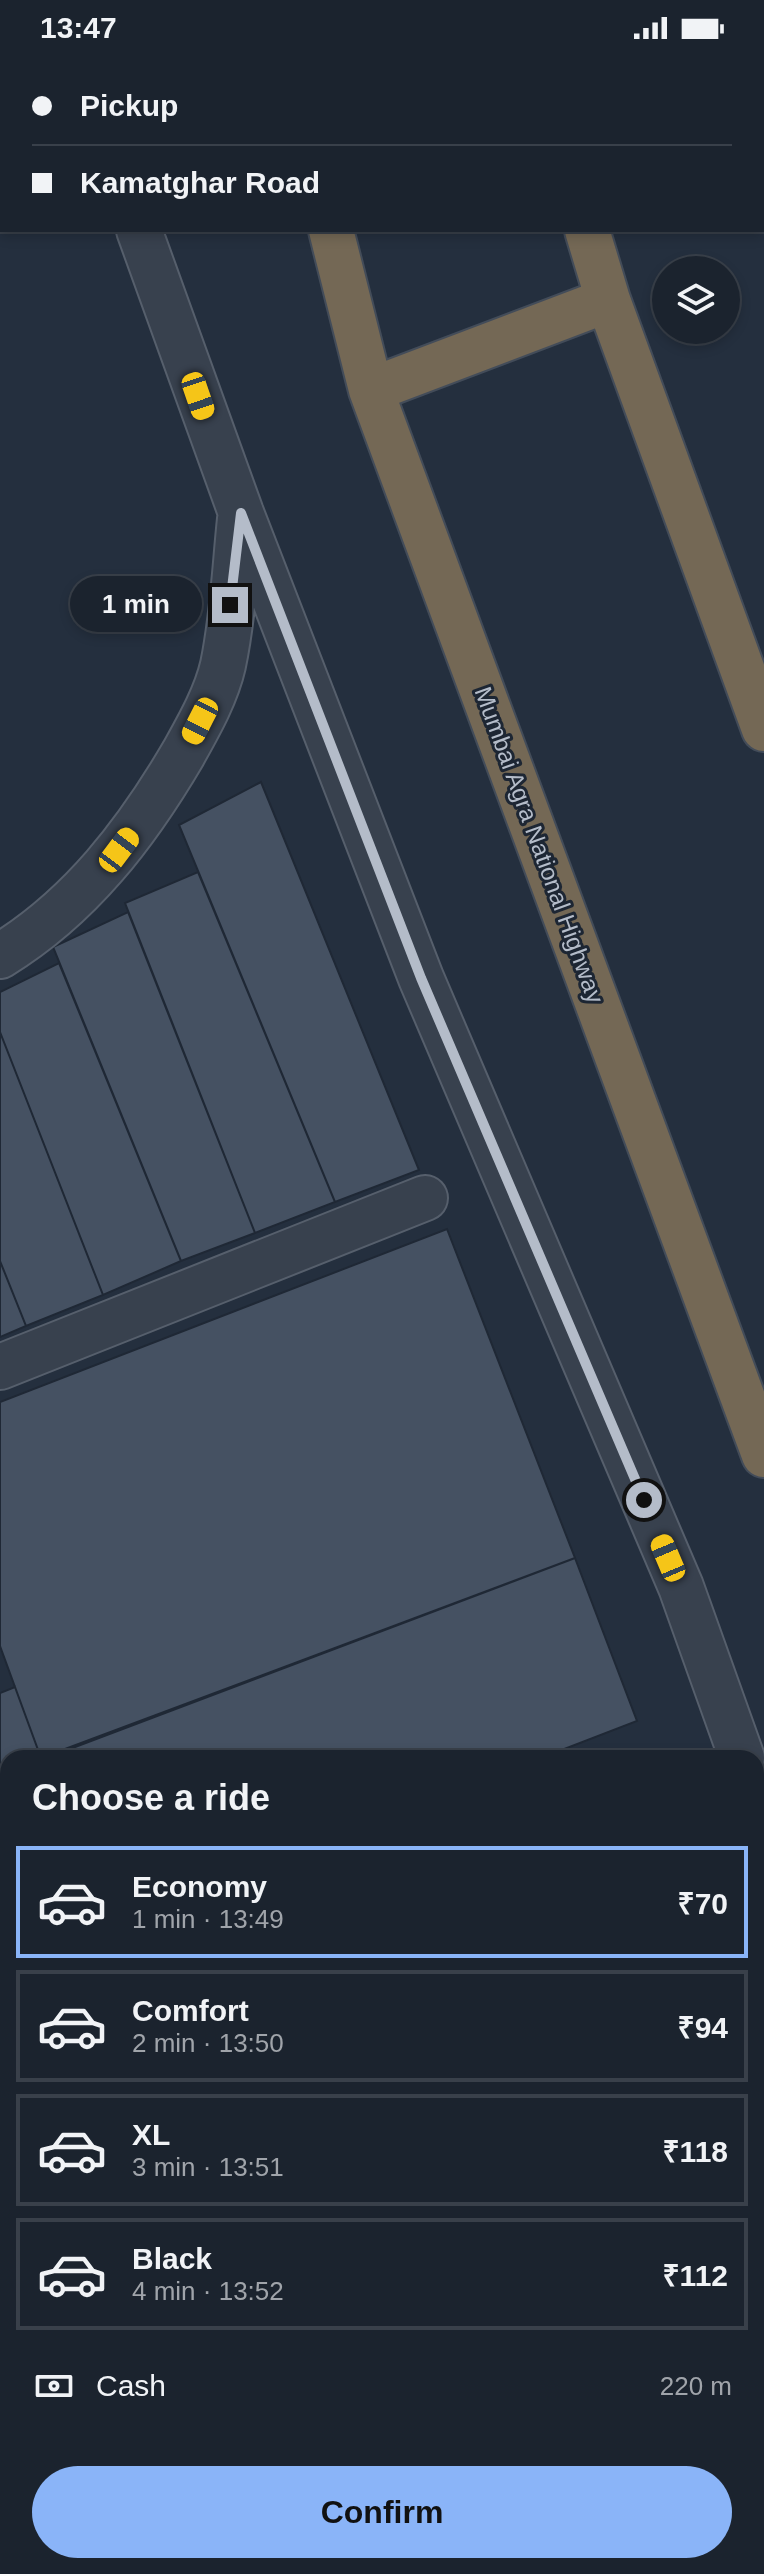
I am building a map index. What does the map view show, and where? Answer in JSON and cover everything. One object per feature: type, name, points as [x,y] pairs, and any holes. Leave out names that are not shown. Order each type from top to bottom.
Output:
[{"type":"highway","name":"Mumbai Agra National Highway","points":[[332,232],[371,390],[764,1455]]},
{"type":"highway","points":[[588,232],[608,300],[764,729]]},
{"type":"highway","points":[[371,390],[608,300]]},
{"type":"street","points":[[140,232],[241,513],[421,978],[681,1587],[739,1750]]},
{"type":"street","points":[[0,956],[66,906],[101,871],[142,820],[189,743],[222,667],[241,513]]},
{"type":"street","points":[[0,1367],[425,1198]]},
{"type":"building","points":[[261,782],[419,1170],[335,1202],[179,825]]},
{"type":"building","points":[[198,872],[335,1202],[255,1233],[125,903]]},
{"type":"building","points":[[128,912],[255,1233],[181,1261],[53,947]]},
{"type":"building","points":[[59,963],[181,1261],[103,1295],[0,1032],[0,992]]},
{"type":"building","points":[[0,1032],[103,1295],[26,1326],[0,1261]]},
{"type":"building","points":[[447,1229],[575,1558],[62,1750],[38,1750],[0,1646],[0,1402]]},
{"type":"building","points":[[0,1261],[26,1326],[0,1337]]},
{"type":"building","points":[[575,1558],[637,1721],[562,1750],[67,1750]]},
{"type":"building","points":[[15,1687],[38,1750],[0,1750],[0,1693]]},
{"type":"route","points":[[230,605],[241,513],[421,978],[644,1500]]}]
